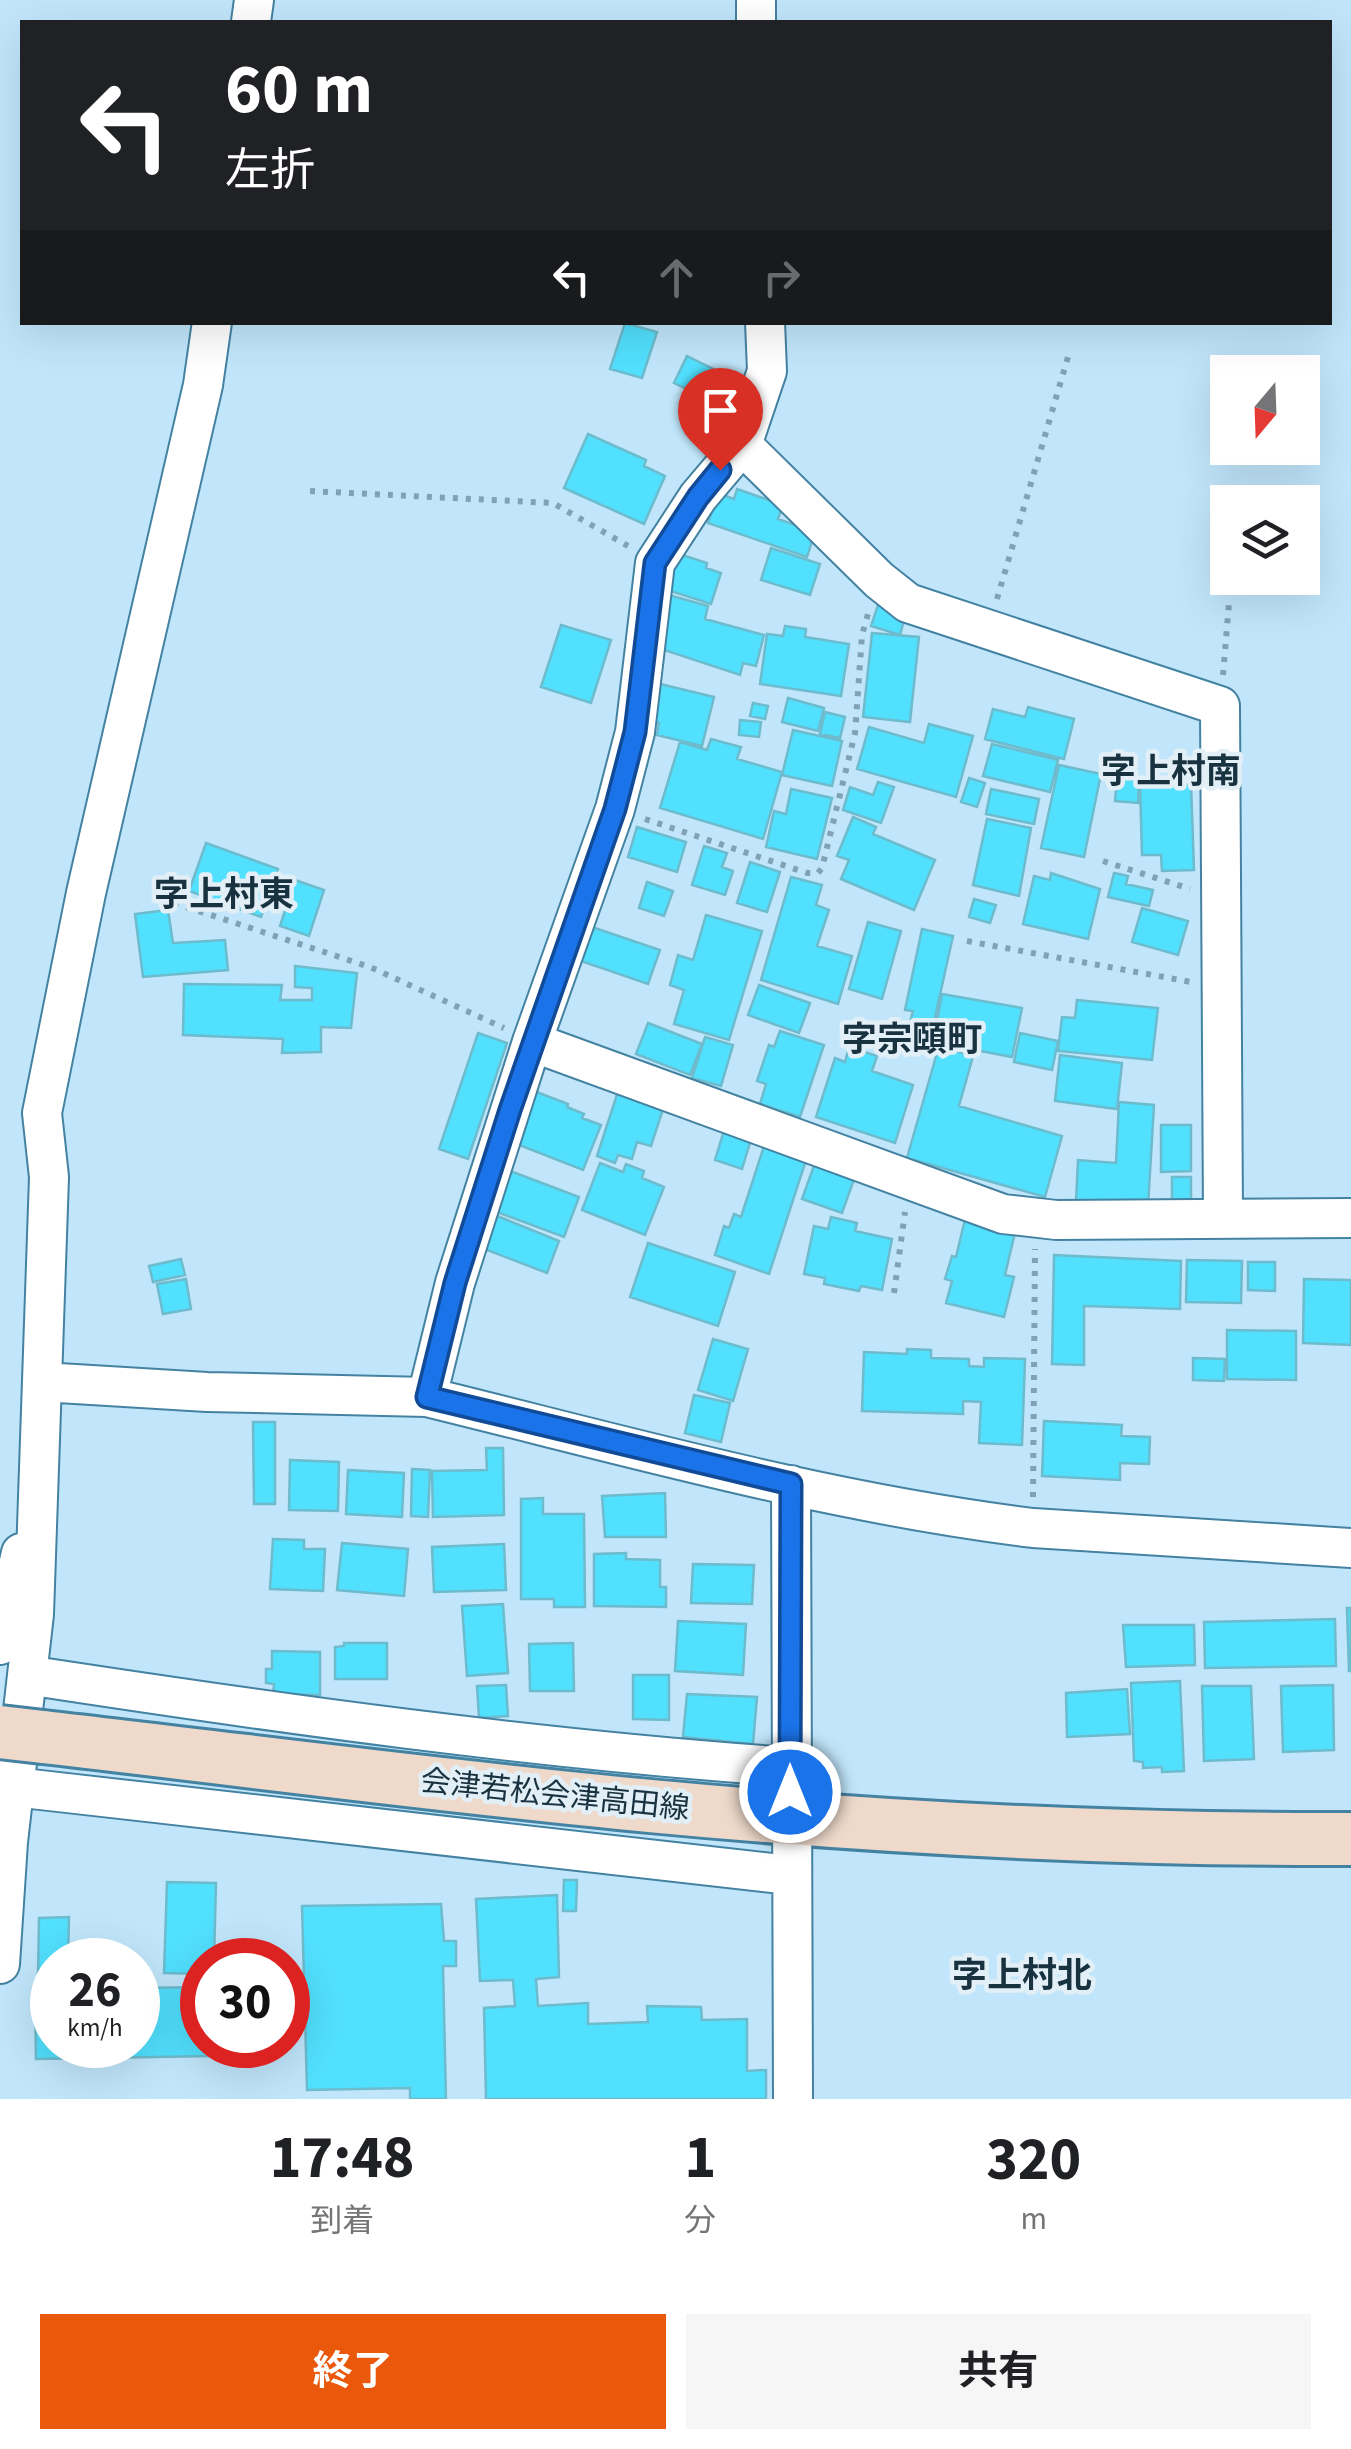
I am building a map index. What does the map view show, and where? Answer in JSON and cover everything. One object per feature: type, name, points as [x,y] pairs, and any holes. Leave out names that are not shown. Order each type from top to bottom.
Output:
[{"type":"main road","name":"会津若松会津高田線","points":[[21,1734],[548,1796],[790,1792],[1025,1833],[1351,1839]]},
{"type":"street","points":[[0,1964],[14,1788],[34,1614],[49,1177],[42,1114],[86,893],[204,384],[212,325]]},
{"type":"street","points":[[427,1397],[455,1283],[532,1042],[615,809],[635,732],[655,563],[698,497],[742,444],[767,371],[765,325]]},
{"type":"street","points":[[742,444],[879,580],[908,603],[1220,706],[1223,1216]]},
{"type":"street","points":[[532,1042],[1003,1214],[1035,1218],[1351,1218]]},
{"type":"street","points":[[42,1382],[208,1392],[427,1397],[791,1484],[986,1522],[1351,1548]]},
{"type":"street","points":[[0,1644],[39,1483]]},
{"type":"street","points":[[791,1484],[793,2099]]},
{"type":"street","points":[[27,1675],[310,1719],[642,1757],[790,1792]]},
{"type":"street","points":[[14,1788],[790,1875]]},
{"type":"path","points":[[988,629],[1068,358]]},
{"type":"path","points":[[310,491],[553,503],[655,563]]},
{"type":"path","points":[[615,809],[806,873],[818,873],[856,734],[862,635],[879,580]]},
{"type":"path","points":[[1220,706],[1230,603]]},
{"type":"path","points":[[1103,860],[1182,889],[1221,889]]},
{"type":"path","points":[[174,903],[370,967],[532,1042]]},
{"type":"path","points":[[967,941],[1221,987]]},
{"type":"path","points":[[894,1293],[909,1181]]},
{"type":"path","points":[[1033,1528],[1035,1218]]},
{"type":"building","points":[[624,325],[657,332],[642,378],[610,369]]},
{"type":"building","points":[[687,356],[736,380],[717,418],[707,413],[711,406],[703,402],[705,398],[674,383]]},
{"type":"building","points":[[588,434],[646,460],[644,466],[665,476],[644,524],[564,488]]},
{"type":"building","points":[[737,489],[783,505],[778,519],[815,532],[807,557],[708,523],[718,493],[734,499]]},
{"type":"building","points":[[771,548],[820,564],[810,595],[761,580]]},
{"type":"building","points":[[673,552],[707,563],[706,568],[721,573],[711,604],[661,588]]},
{"type":"building","points":[[665,594],[708,606],[705,619],[764,635],[756,666],[743,663],[740,675],[658,648]]},
{"type":"building","points":[[878,605],[906,613],[900,635],[871,626]]},
{"type":"building","points":[[561,625],[611,640],[591,703],[541,687]]},
{"type":"building","points":[[785,626],[806,629],[805,637],[849,644],[841,696],[760,684],[767,634],[783,636]]},
{"type":"building","points":[[872,633],[919,637],[910,722],[863,717]]},
{"type":"building","points":[[660,684],[714,697],[702,746],[657,735],[659,723],[652,721]]},
{"type":"building","points":[[788,698],[824,708],[818,731],[782,722]]},
{"type":"building","points":[[753,703],[768,706],[765,719],[750,716]]},
{"type":"building","points":[[1028,707],[1074,719],[1064,759],[985,739],[993,709],[1025,717]]},
{"type":"building","points":[[825,712],[845,717],[840,738],[820,734]]},
{"type":"building","points":[[740,720],[761,722],[759,737],[739,735]]},
{"type":"building","points":[[929,724],[973,736],[956,797],[857,769],[869,727],[924,743]]},
{"type":"building","points":[[793,730],[842,741],[832,786],[782,775]]},
{"type":"building","points":[[711,739],[741,747],[737,759],[782,772],[763,839],[660,808],[680,742],[707,750]]},
{"type":"building","points":[[992,744],[1058,760],[1050,792],[983,776]]},
{"type":"building","points":[[1059,765],[1101,774],[1084,857],[1041,848]]},
{"type":"building","points":[[969,778],[985,783],[977,807],[961,802]]},
{"type":"building","points":[[1117,778],[1139,780],[1138,803],[1115,801]]},
{"type":"building","points":[[878,782],[894,787],[881,823],[843,810],[850,787],[873,795]]},
{"type":"building","points":[[1191,784],[1194,870],[1162,871],[1161,855],[1142,855],[1140,785]]},
{"type":"building","points":[[791,789],[832,798],[817,859],[766,847],[774,811],[786,814]]},
{"type":"building","points":[[991,789],[1039,799],[1034,824],[986,814]]},
{"type":"building","points":[[853,817],[876,827],[873,834],[935,860],[914,910],[841,879],[849,860],[837,856]]},
{"type":"building","points":[[987,819],[1031,828],[1019,896],[973,885]]},
{"type":"building","points":[[637,827],[686,842],[677,872],[628,857]]},
{"type":"building","points":[[206,843],[278,869],[261,917],[189,891]]},
{"type":"building","points":[[704,846],[727,853],[722,867],[733,871],[725,895],[692,885]]},
{"type":"building","points":[[750,862],[780,872],[767,912],[737,903]]},
{"type":"building","points":[[1051,873],[1100,889],[1088,939],[1023,924],[1034,876],[1050,880]]},
{"type":"building","points":[[1114,873],[1128,876],[1126,884],[1153,890],[1149,906],[1108,897]]},
{"type":"building","points":[[791,877],[822,885],[816,905],[829,910],[817,946],[852,956],[838,1004],[761,980]]},
{"type":"building","points":[[295,880],[324,890],[309,936],[280,926]]},
{"type":"building","points":[[647,882],[673,891],[664,916],[639,908]]},
{"type":"building","points":[[974,899],[996,905],[990,923],[969,917]]},
{"type":"building","points":[[1142,908],[1188,921],[1178,955],[1132,942]]},
{"type":"building","points":[[168,910],[173,943],[225,940],[228,970],[143,977],[135,914]]},
{"type":"building","points":[[706,915],[762,931],[729,1040],[674,1024],[684,990],[670,985],[678,955],[693,960]]},
{"type":"building","points":[[868,922],[901,931],[882,999],[849,989]]},
{"type":"building","points":[[586,925],[660,950],[648,984],[575,959]]},
{"type":"building","points":[[922,929],[953,936],[932,1031],[909,1026],[913,1011],[905,1010]]},
{"type":"building","points":[[295,966],[357,973],[351,1028],[321,1027],[321,1052],[282,1053],[283,1039],[183,1035],[184,984],[282,985],[280,1000],[312,1000],[312,988],[295,987]]},
{"type":"building","points":[[759,985],[810,1003],[799,1033],[748,1015]]},
{"type":"building","points":[[942,994],[1022,1008],[1012,1057],[933,1042]]},
{"type":"building","points":[[1077,1000],[1158,1008],[1152,1060],[1058,1051],[1062,1017],[1075,1018]]},
{"type":"building","points":[[648,1023],[702,1044],[690,1075],[636,1054]]},
{"type":"building","points":[[780,1031],[824,1045],[800,1117],[760,1104],[766,1084],[757,1081],[769,1045],[774,1047]]},
{"type":"building","points":[[478,1033],[507,1043],[468,1159],[439,1149]]},
{"type":"building","points":[[1020,1033],[1058,1041],[1052,1070],[1014,1062]]},
{"type":"building","points":[[705,1037],[733,1045],[721,1086],[692,1078]]},
{"type":"building","points":[[939,1046],[973,1056],[959,1106],[1062,1136],[1045,1197],[907,1158]]},
{"type":"building","points":[[849,1047],[877,1056],[872,1071],[913,1085],[895,1143],[816,1117],[835,1058],[845,1062]]},
{"type":"building","points":[[1060,1055],[1122,1063],[1117,1109],[1055,1101]]},
{"type":"building","points":[[620,1085],[666,1100],[651,1146],[637,1142],[632,1159],[618,1155],[615,1163],[597,1156]]},
{"type":"building","points":[[534,1091],[568,1104],[567,1107],[584,1114],[582,1118],[601,1125],[583,1170],[514,1143]]},
{"type":"building","points":[[1119,1102],[1154,1105],[1148,1207],[1076,1202],[1078,1160],[1116,1163]]},
{"type":"building","points":[[726,1124],[753,1133],[742,1169],[715,1160]]},
{"type":"building","points":[[1161,1125],[1191,1125],[1191,1171],[1161,1172]]},
{"type":"building","points":[[766,1140],[808,1154],[769,1274],[715,1255],[724,1226],[729,1228],[734,1214],[741,1217]]},
{"type":"building","points":[[816,1160],[856,1174],[842,1213],[802,1199]]},
{"type":"building","points":[[600,1163],[623,1172],[626,1164],[644,1171],[642,1178],[664,1187],[645,1235],[582,1210]]},
{"type":"building","points":[[505,1169],[579,1197],[564,1237],[497,1212],[505,1190],[498,1187]]},
{"type":"building","points":[[1172,1177],[1191,1177],[1191,1203],[1172,1203]]},
{"type":"building","points":[[967,1211],[1017,1224],[1005,1275],[1014,1277],[1004,1317],[946,1303],[952,1281],[945,1279],[952,1256],[956,1257]]},
{"type":"building","points":[[495,1215],[559,1241],[547,1273],[482,1248]]},
{"type":"building","points":[[831,1217],[857,1223],[855,1231],[892,1239],[882,1290],[861,1286],[859,1291],[824,1284],[825,1278],[804,1274],[814,1226],[828,1229]]},
{"type":"building","points":[[648,1243],[735,1272],[718,1326],[630,1297]]},
{"type":"building","points":[[1054,1255],[1181,1261],[1180,1309],[1084,1306],[1084,1365],[1052,1364]]},
{"type":"building","points":[[181,1259],[185,1275],[153,1282],[149,1266]]},
{"type":"building","points":[[1187,1260],[1242,1261],[1241,1303],[1186,1302]]},
{"type":"building","points":[[1248,1262],[1275,1262],[1275,1291],[1248,1290]]},
{"type":"building","points":[[186,1279],[191,1309],[163,1314],[157,1284]]},
{"type":"building","points":[[1304,1279],[1351,1280],[1351,1345],[1303,1343]]},
{"type":"building","points":[[1227,1330],[1296,1331],[1296,1380],[1227,1379]]},
{"type":"building","points":[[713,1339],[748,1349],[733,1401],[698,1390]]},
{"type":"building","points":[[907,1349],[931,1350],[931,1358],[969,1359],[969,1366],[984,1367],[984,1358],[1025,1359],[1022,1445],[979,1443],[981,1402],[963,1401],[963,1414],[862,1411],[864,1352],[907,1354]]},
{"type":"building","points":[[1193,1358],[1225,1359],[1224,1381],[1193,1380]]},
{"type":"building","points":[[694,1395],[730,1403],[721,1442],[685,1433]]},
{"type":"building","points":[[1044,1421],[1122,1425],[1121,1436],[1150,1437],[1149,1464],[1120,1463],[1120,1480],[1042,1476]]},
{"type":"building","points":[[253,1422],[275,1422],[275,1504],[254,1504]]},
{"type":"building","points":[[486,1448],[503,1448],[504,1515],[433,1517],[432,1471],[487,1470]]},
{"type":"building","points":[[290,1460],[339,1462],[338,1511],[289,1510]]},
{"type":"building","points":[[412,1469],[430,1470],[428,1517],[411,1516]]},
{"type":"building","points":[[348,1470],[404,1473],[402,1517],[346,1514]]},
{"type":"building","points":[[665,1493],[666,1537],[605,1537],[602,1496]]},
{"type":"building","points":[[543,1498],[543,1514],[584,1514],[585,1607],[554,1607],[554,1599],[521,1599],[521,1499]]},
{"type":"building","points":[[273,1539],[304,1540],[304,1549],[325,1549],[323,1591],[270,1589]]},
{"type":"building","points":[[342,1543],[408,1549],[404,1596],[337,1590]]},
{"type":"building","points":[[504,1544],[506,1590],[434,1592],[432,1547]]},
{"type":"building","points":[[626,1553],[626,1559],[660,1560],[660,1587],[666,1587],[666,1607],[594,1606],[594,1554]]},
{"type":"building","points":[[693,1564],[754,1565],[752,1604],[691,1603]]},
{"type":"building","points":[[503,1604],[508,1673],[467,1676],[462,1606]]},
{"type":"building","points":[[1347,1608],[1351,1608],[1351,1671],[1349,1671]]},
{"type":"building","points":[[1335,1619],[1336,1666],[1205,1668],[1204,1622]]},
{"type":"building","points":[[678,1621],[746,1624],[743,1675],[675,1671]]},
{"type":"building","points":[[1123,1625],[1194,1625],[1195,1665],[1126,1667]]},
{"type":"building","points":[[344,1643],[387,1643],[387,1679],[335,1679],[335,1647]]},
{"type":"building","points":[[573,1643],[574,1691],[530,1691],[529,1644]]},
{"type":"building","points":[[272,1651],[320,1652],[320,1695],[273,1694],[274,1684],[266,1683],[266,1669],[272,1669]]},
{"type":"building","points":[[633,1675],[669,1675],[669,1720],[633,1719]]},
{"type":"building","points":[[1180,1681],[1184,1771],[1143,1768],[1143,1762],[1134,1761],[1131,1683]]},
{"type":"building","points":[[506,1685],[508,1716],[479,1718],[477,1686]]},
{"type":"building","points":[[1333,1685],[1334,1750],[1283,1752],[1281,1686]]},
{"type":"building","points":[[1202,1686],[1251,1686],[1254,1759],[1204,1761]]},
{"type":"building","points":[[1127,1689],[1130,1734],[1067,1737],[1066,1693]]},
{"type":"building","points":[[687,1694],[757,1697],[753,1744],[683,1737]]},
{"type":"building","points":[[564,1880],[577,1880],[576,1911],[563,1911]]},
{"type":"building","points":[[167,1882],[216,1883],[215,1938],[180,1938],[180,1973],[164,1973]]},
{"type":"building","points":[[557,1895],[559,1977],[536,1979],[538,2006],[588,2003],[588,2024],[648,2022],[647,2006],[701,2007],[702,2020],[747,2019],[747,2071],[766,2070],[766,2099],[486,2099],[484,2008],[515,2006],[513,1980],[480,1981],[476,1899]]},
{"type":"building","points":[[441,1904],[444,1941],[456,1941],[456,1966],[443,1966],[446,2099],[410,2099],[410,2088],[307,2090],[310,1938],[303,1938],[302,1906]]},
{"type":"building","points":[[69,1917],[69,1938],[39,1938],[39,1918]]},
{"type":"building","points":[[180,1987],[180,2057],[160,2057],[160,1988]]},
{"type":"district","name":"字上村南","points":[[1171,772]]},
{"type":"district","name":"字上村東","points":[[224,895]]},
{"type":"district","name":"字宗頤町","points":[[912,1040]]},
{"type":"district","name":"字上村北","points":[[1022,1976]]},
{"type":"route","points":[[720,470],[655,563],[635,732],[615,809],[510,1110],[455,1283],[427,1397],[791,1484],[790,1792]]}]
